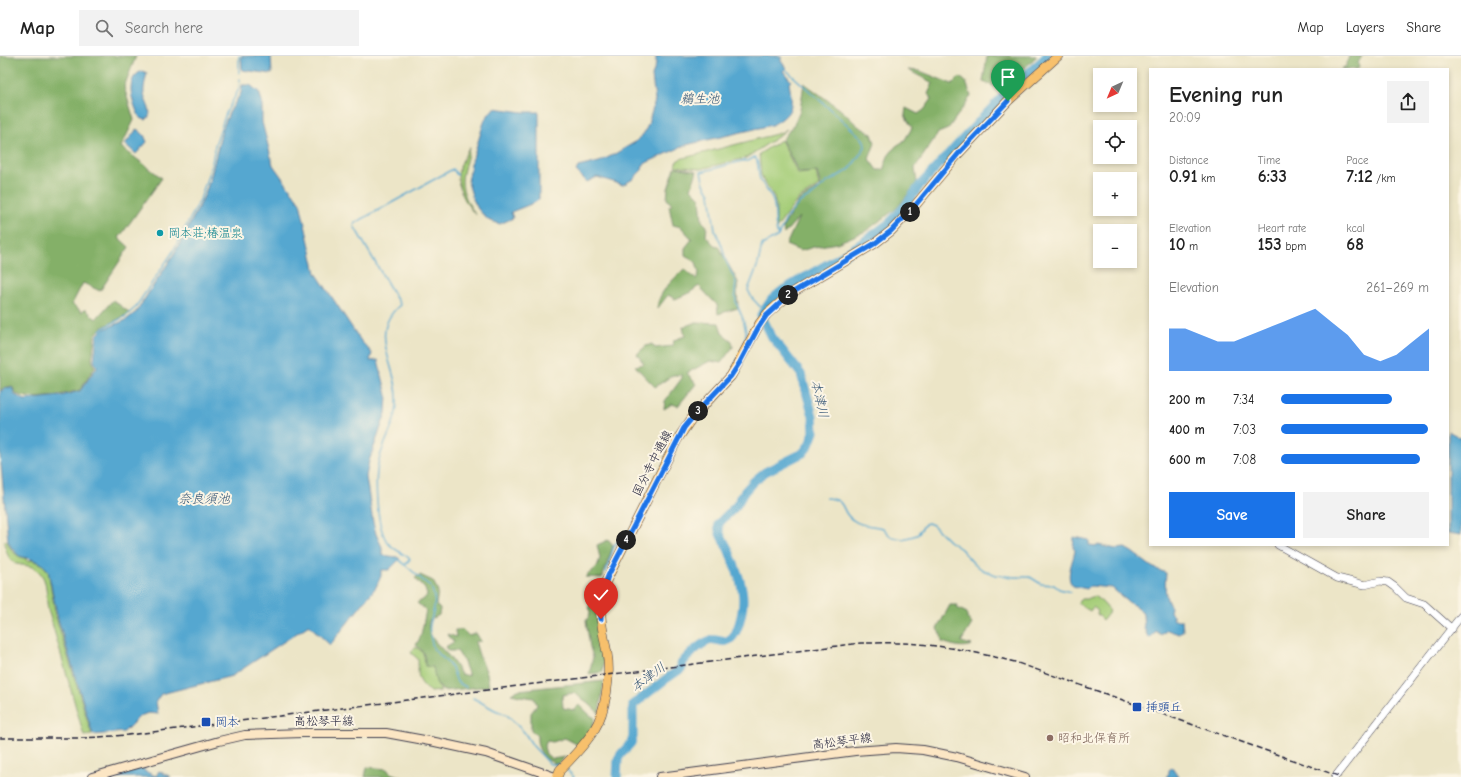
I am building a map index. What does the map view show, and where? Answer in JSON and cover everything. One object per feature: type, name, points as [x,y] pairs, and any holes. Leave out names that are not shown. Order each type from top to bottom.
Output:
[{"type":"main road","name":"国分寺中通線","points":[[556,777],[560,770],[595,729],[603,709],[606,696],[608,666],[602,633],[600,609],[602,593],[608,576],[684,428],[731,376],[764,319],[790,294],[874,244],[891,231],[913,208],[959,153],[1008,101],[1058,56]]},
{"type":"main road","name":"高松琴平線","points":[[92,777],[240,736],[263,733],[303,732],[386,733],[474,750],[556,777]]},
{"type":"main road","name":"高松琴平線","points":[[660,777],[855,751],[896,748],[923,750],[957,757],[1025,777]]},
{"type":"street","points":[[1280,546],[1337,578],[1364,584],[1380,581],[1388,582],[1406,598],[1424,604],[1452,629]]},
{"type":"street","points":[[1335,777],[1461,616]]},
{"type":"green space","points":[[0,56],[136,56],[124,87],[134,120],[121,147],[162,178],[119,238],[129,247],[100,291],[83,283],[72,304],[82,312],[85,309],[96,319],[113,300],[130,313],[101,328],[95,335],[92,360],[95,367],[80,390],[48,397],[39,398],[16,394],[12,386],[3,388],[0,391]]},
{"type":"green space","points":[[987,56],[1037,56],[1002,89],[983,82]]},
{"type":"green space","points":[[1349,56],[1362,56],[1358,63],[1359,68],[1343,68],[1346,66]]},
{"type":"green space","points":[[908,70],[920,71],[952,84],[960,77],[966,82],[971,96],[948,129],[938,133],[915,168],[917,183],[897,208],[866,231],[837,243],[800,251],[786,245],[799,217],[784,234],[783,227],[799,200],[821,187],[817,172],[799,173],[782,140],[794,124],[800,110],[804,83],[841,110],[858,126],[872,134],[875,143],[869,159],[877,170],[883,170],[888,156],[896,146],[904,141],[912,128],[905,115],[906,108],[918,114],[924,110],[932,99],[928,94],[933,83]]},
{"type":"green space","points":[[787,129],[746,158],[700,169],[675,166],[677,161],[680,159],[780,133]]},
{"type":"green space","points":[[781,140],[798,174],[816,172],[819,186],[798,199],[776,229],[776,206],[774,198],[761,175],[759,154]]},
{"type":"green space","points":[[469,147],[463,173],[462,186],[466,199],[476,215],[465,200],[462,194],[458,176],[462,161]]},
{"type":"green space","points":[[675,167],[697,171],[691,189],[700,198],[702,221],[707,226],[706,236],[714,245],[718,246],[738,282],[738,308],[718,314],[717,305],[699,286],[689,293],[675,299],[668,295],[657,309],[663,292],[684,269],[696,279],[699,273],[696,262],[685,255],[685,248],[692,239],[681,227],[673,225],[669,206],[672,205],[667,199],[668,189]]},
{"type":"green space","points":[[696,322],[719,323],[722,333],[732,341],[733,347],[721,363],[710,361],[687,373],[696,384],[678,406],[672,404],[664,409],[665,401],[682,378],[682,375],[673,375],[655,387],[635,366],[644,364],[637,354],[646,346],[652,344],[655,348],[673,346],[674,340],[685,336],[683,327]]},
{"type":"green space","points":[[608,540],[613,546],[602,578],[585,577],[597,567],[600,558],[597,545]]},
{"type":"green space","points":[[4,541],[7,541],[10,548],[16,555],[27,559],[26,560],[28,562],[31,560],[42,564],[48,571],[56,617],[92,735],[84,736],[48,611],[44,579],[36,569],[30,566],[20,565],[10,559]]},
{"type":"green space","points":[[420,575],[433,581],[438,591],[436,605],[440,609],[439,615],[429,621],[431,636],[450,658],[461,674],[469,676],[463,660],[457,651],[448,651],[445,647],[454,642],[447,634],[456,637],[455,630],[463,630],[469,636],[476,633],[481,641],[475,642],[487,673],[489,686],[443,691],[436,682],[433,667],[425,666],[424,654],[416,645],[421,633],[426,610],[417,603],[424,599],[427,595],[425,589],[415,578]]},
{"type":"green space","points":[[596,588],[599,589],[596,608],[598,633],[604,654],[603,672],[589,674],[593,657],[586,621],[590,614],[589,605]]},
{"type":"green space","points":[[1094,596],[1110,611],[1103,620],[1097,614],[1098,611],[1093,607],[1090,611],[1077,603],[1081,599],[1087,599]]},
{"type":"green space","points":[[950,605],[958,605],[957,608],[967,613],[967,618],[972,624],[961,642],[972,645],[960,647],[942,642],[941,635],[937,629]]},
{"type":"green space","points":[[415,647],[421,650],[424,657],[425,666],[433,667],[436,682],[441,691],[430,692],[420,680],[418,674],[418,659],[411,653]]},
{"type":"green space","points":[[604,681],[599,713],[574,693],[562,695],[563,708],[574,710],[579,705],[595,718],[592,728],[578,745],[565,738],[553,742],[547,741],[544,747],[546,754],[552,759],[565,757],[558,764],[549,761],[542,754],[538,746],[537,736],[531,730],[531,713],[537,705],[534,698],[511,694],[518,690]]},
{"type":"green space","points":[[367,767],[387,769],[390,773],[401,777],[365,777]]},
{"type":"water","points":[[241,56],[271,56],[272,74],[242,70]]},
{"type":"water","name":"鵜生池","points":[[656,56],[781,56],[781,61],[786,68],[783,71],[791,81],[789,83],[791,103],[788,113],[772,125],[686,145],[643,165],[642,170],[633,179],[623,185],[597,177],[587,182],[576,171],[578,167],[599,162],[613,155],[637,141],[644,133],[648,125],[655,100],[652,76],[656,64]]},
{"type":"water","points":[[142,71],[147,73],[144,92],[150,114],[146,120],[140,118],[131,92],[133,80],[136,75]]},
{"type":"water","name":"奈良須池","points":[[242,85],[250,85],[259,92],[262,101],[262,122],[273,165],[300,203],[316,273],[361,341],[372,353],[370,361],[378,360],[387,395],[386,413],[369,461],[366,477],[373,522],[376,534],[382,547],[382,555],[397,557],[400,559],[389,570],[381,570],[381,576],[376,587],[330,645],[309,625],[232,676],[161,694],[156,701],[158,714],[148,713],[140,716],[124,732],[93,735],[58,619],[48,570],[41,563],[19,556],[8,541],[0,454],[0,392],[5,388],[12,387],[15,395],[25,400],[61,396],[80,391],[97,367],[94,361],[97,335],[102,330],[126,320],[136,312],[174,254],[202,201],[210,180],[222,130],[229,113],[241,93]]},
{"type":"water","points":[[494,108],[523,112],[539,112],[539,199],[536,202],[511,212],[513,218],[500,224],[488,220],[478,209],[473,199],[468,182],[471,164],[485,119]]},
{"type":"water","points":[[137,129],[144,135],[147,142],[136,154],[125,144]]},
{"type":"water","points":[[1449,432],[1461,438],[1461,535],[1449,533]]},
{"type":"water","points":[[1074,537],[1089,540],[1089,545],[1098,545],[1116,549],[1125,548],[1152,567],[1166,573],[1165,582],[1167,600],[1171,607],[1170,612],[1174,616],[1174,620],[1182,620],[1183,631],[1179,634],[1167,630],[1161,635],[1156,631],[1150,638],[1148,637],[1144,628],[1143,614],[1138,608],[1112,588],[1090,586],[1087,589],[1073,586],[1070,582],[1069,573],[1075,550],[1073,548]]},
{"type":"water","points":[[144,767],[144,771],[156,776],[159,771],[171,777],[109,777]]},
{"type":"water","points":[[1172,767],[1179,777],[1166,777]]},
{"type":"waterway","points":[[239,56],[239,73]]},
{"type":"waterway","name":"本津川","points":[[617,777],[618,759],[631,743],[633,737],[633,705],[682,668],[681,664],[699,646],[712,640],[723,642],[727,641],[731,639],[737,630],[743,605],[742,587],[729,551],[720,534],[719,523],[736,506],[745,491],[754,481],[765,472],[803,453],[809,445],[814,432],[813,416],[801,374],[772,337],[761,315],[772,299],[783,290],[845,254],[889,223],[905,206],[920,185],[972,129],[1008,91],[1047,56]]},
{"type":"waterway","points":[[763,310],[752,298],[748,290],[758,264],[762,245],[778,236],[787,217],[800,202],[811,196],[826,183],[850,169],[865,147],[862,138],[784,68]]},
{"type":"waterway","points":[[102,330],[100,330],[126,316],[135,308],[172,253],[200,200],[212,163],[215,145],[226,113],[239,89],[240,79]]},
{"type":"waterway","points":[[745,342],[746,331],[736,302],[736,282],[726,261],[722,246],[715,230],[710,194],[704,184],[701,172],[742,161],[748,161],[755,157],[760,179],[773,201],[778,236]]},
{"type":"waterway","points":[[405,565],[410,559],[390,545],[384,536],[379,515],[376,490],[377,468],[381,453],[393,424],[397,402],[394,376],[386,351],[385,327],[390,316],[400,305],[354,226],[355,223],[453,169],[457,175]]},
{"type":"waterway","points":[[826,498],[833,499],[841,503],[849,517],[856,522],[883,528],[891,537],[903,539],[917,535],[925,524],[928,523],[933,525],[949,541],[961,549],[974,564],[983,570],[996,575],[1030,577],[1041,584],[1054,585],[1059,589],[1071,592]]},
{"type":"waterway","points":[[606,572],[614,546],[627,530]]},
{"type":"waterway","points":[[398,559],[431,587],[435,602],[430,625],[430,638],[434,650],[452,668],[457,682],[466,687]]},
{"type":"waterway","points":[[473,698],[507,715],[524,732],[533,746],[550,764],[559,765]]},
{"type":"waterway","points":[[567,770],[574,777]]},
{"type":"railway","points":[[0,738],[84,738],[128,735],[861,643],[903,643],[950,648],[1015,662],[1341,777]]},
{"type":"place","name":"岡本荘;椿温泉","points":[[160,233]]},
{"type":"place","name":"挿頭丘","points":[[1137,707]]},
{"type":"place","name":"岡本","points":[[206,722]]},
{"type":"place","name":"昭和北保育所","points":[[1050,738]]},
{"type":"route","points":[[601,619],[600,609],[605,583],[677,440],[692,418],[721,388],[735,370],[761,322],[767,314],[790,294],[874,244],[891,231],[913,208],[959,153],[1008,101]]}]
